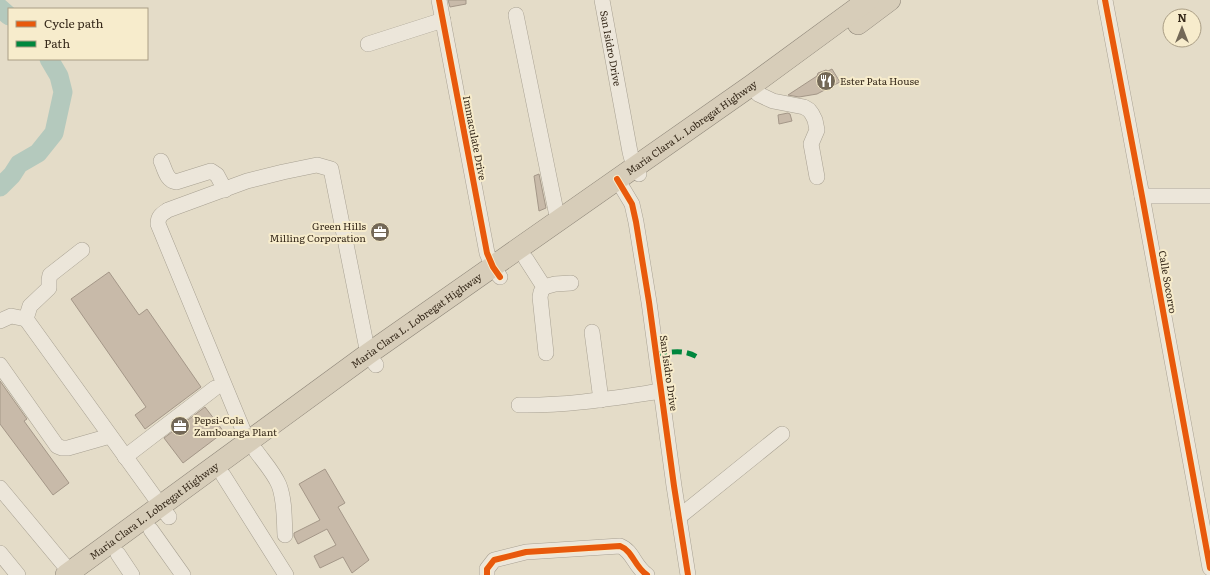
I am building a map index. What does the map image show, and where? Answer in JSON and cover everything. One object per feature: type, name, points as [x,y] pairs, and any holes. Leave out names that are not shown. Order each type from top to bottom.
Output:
[{"type":"highway","name":"Maria Clara L. Lobregat Highway","points":[[637,171],[758,94],[834,34],[868,0]]},
{"type":"highway","name":"Maria Clara L. Lobregat Highway","points":[[496,272],[526,259],[620,184],[752,85],[890,0]]},
{"type":"highway","name":"Maria Clara L. Lobregat Highway","points":[[91,575],[151,530],[165,512],[252,446],[496,272],[558,221],[620,184]]},
{"type":"highway","name":"Maria Clara L. Lobregat Highway","points":[[68,574],[223,475],[252,446]]},
{"type":"street","name":"Immaculate Drive","points":[[439,0],[487,253],[496,272]]},
{"type":"street","name":"San Isidro Drive","points":[[602,0],[628,142],[637,171]]},
{"type":"street","name":"Calle Socorro","points":[[1105,0],[1210,568]]},
{"type":"street","points":[[516,15],[558,221]]},
{"type":"street","points":[[368,44],[443,20]]},
{"type":"street","points":[[758,94],[779,103],[804,107],[812,114],[817,130],[811,144],[817,177]]},
{"type":"street","points":[[161,161],[168,178],[172,181],[176,182],[211,171],[217,175],[225,190]]},
{"type":"street","points":[[286,535],[279,484],[252,446],[158,224],[158,219],[168,210],[247,181],[317,165],[326,166],[331,169],[372,360]]},
{"type":"street","name":"San Isidro Drive","points":[[620,184],[632,204],[636,222],[662,391],[679,517],[683,574]]},
{"type":"street","points":[[1142,196],[1210,196]]},
{"type":"street","points":[[26,319],[30,306],[49,288],[50,274],[82,250]]},
{"type":"street","points":[[526,259],[544,287]]},
{"type":"street","points":[[546,353],[540,297],[541,292],[544,287],[555,284],[571,283]]},
{"type":"street","points":[[0,321],[11,316],[26,319],[165,512]]},
{"type":"street","points":[[592,332],[601,400]]},
{"type":"street","points":[[0,365],[57,446],[68,448],[110,436]]},
{"type":"street","points":[[125,457],[215,388]]},
{"type":"street","points":[[519,405],[601,400],[662,391]]},
{"type":"street","points":[[679,517],[782,434]]},
{"type":"street","points":[[223,475],[286,575]]},
{"type":"street","points":[[0,488],[68,574]]},
{"type":"street","points":[[151,530],[183,575]]},
{"type":"street","points":[[487,575],[487,569],[494,560],[513,554],[620,546],[628,550],[640,570],[647,575]]},
{"type":"street","points":[[0,554],[18,575]]},
{"type":"street","points":[[118,554],[132,575]]},
{"type":"building","points":[[448,0],[466,0],[466,4],[450,7]]},
{"type":"building","points":[[832,69],[840,82],[817,94],[799,97],[788,95],[817,76],[818,73]]},
{"type":"building","points":[[790,114],[792,121],[779,124],[778,115]]},
{"type":"building","points":[[539,174],[546,208],[539,211],[534,176]]},
{"type":"building","points":[[109,272],[139,315],[147,309],[201,387],[145,429],[135,415],[146,407],[71,299]]},
{"type":"building","points":[[0,381],[27,419],[24,421],[69,483],[53,495],[0,424]]},
{"type":"building","points":[[205,407],[224,432],[183,463],[164,438]]},
{"type":"building","points":[[325,469],[345,503],[338,507],[369,560],[352,573],[343,557],[320,568],[314,556],[336,545],[327,529],[298,544],[294,536],[294,533],[320,520],[299,484]]},
{"type":"waterway","points":[[0,8],[8,15]]},
{"type":"waterway","points":[[0,187],[12,175],[19,164],[38,153],[54,133],[63,92],[59,76],[50,60]]},
{"type":"marked path","points":[[657,354],[682,352],[692,354],[697,357]]},
{"type":"cycle path","points":[[439,0],[487,253],[493,267],[500,277]]},
{"type":"cycle path","points":[[1105,0],[1210,568]]},
{"type":"cycle path","points":[[617,179],[632,204],[636,222],[649,302],[674,486],[688,575]]},
{"type":"cycle path","points":[[487,575],[487,569],[494,560],[526,552],[620,546],[628,551],[639,567],[647,575]]},
{"type":"place","name":"Ester Pata House","points":[[826,81]]},
{"type":"place","name":"Green Hills Milling Corporation","points":[[380,232]]},
{"type":"place","name":"Pepsi-Cola Zamboanga Plant","points":[[180,426]]}]
